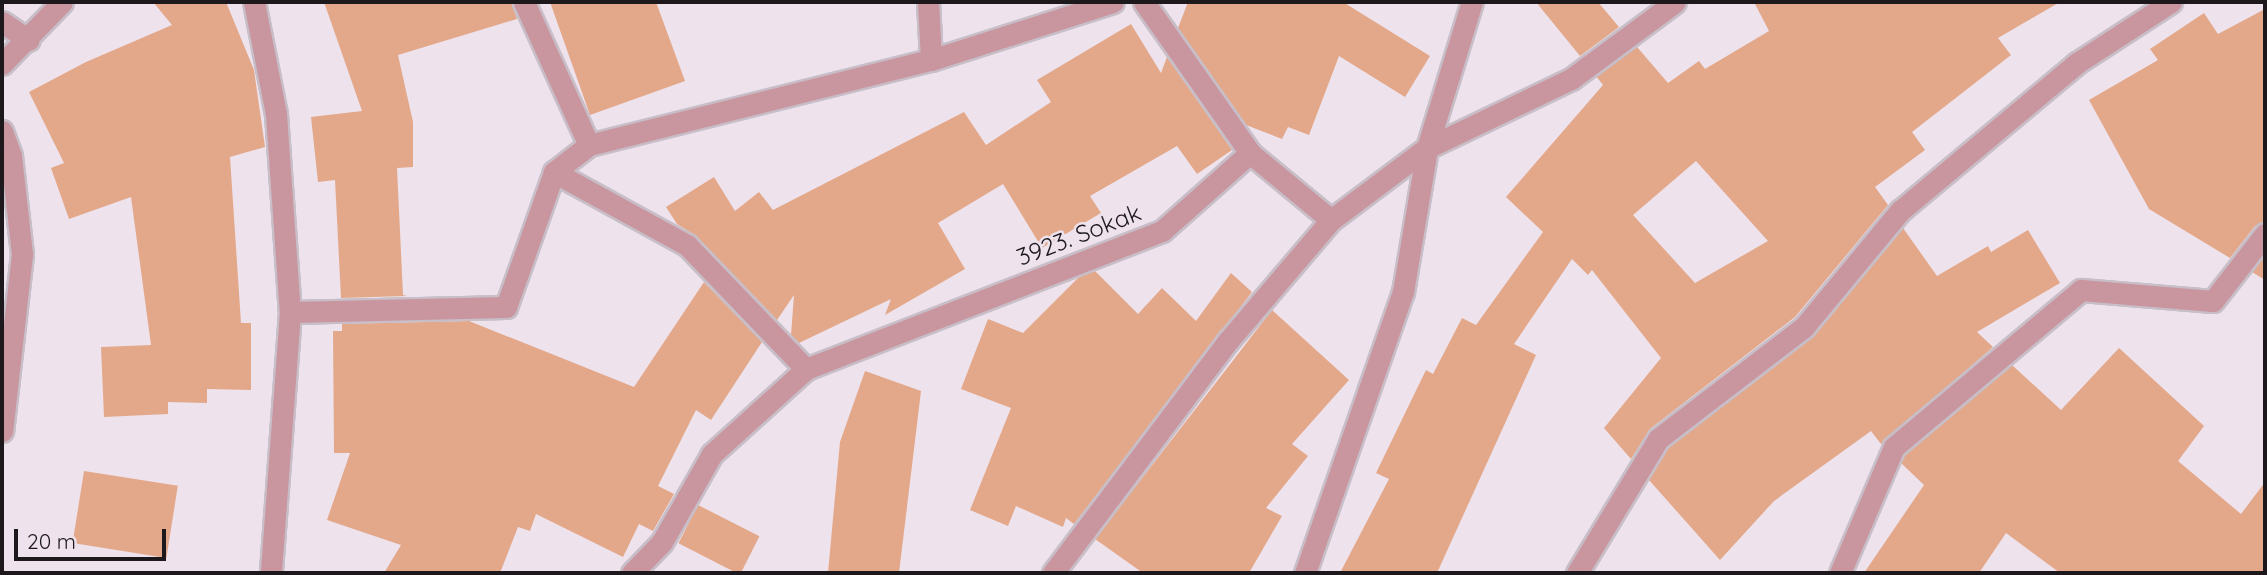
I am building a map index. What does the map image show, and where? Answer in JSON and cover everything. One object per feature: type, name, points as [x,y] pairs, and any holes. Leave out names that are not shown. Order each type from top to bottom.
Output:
[{"type":"street","points":[[2,64],[29,40],[62,2]]},
{"type":"street","points":[[254,2],[276,114],[290,312],[271,573]]},
{"type":"street","points":[[524,2],[589,145]]},
{"type":"street","points":[[928,2],[931,60]]},
{"type":"street","points":[[290,312],[506,307],[554,172],[589,145],[931,60],[1112,2]]},
{"type":"street","points":[[1144,2],[1250,153],[1331,220]]},
{"type":"street","points":[[1305,573],[1403,292],[1427,148],[1472,2]]},
{"type":"street","points":[[1053,573],[1228,341],[1331,220],[1427,148],[1571,79],[1675,2]]},
{"type":"street","points":[[1577,573],[1658,439],[1804,327],[1900,211],[2077,63],[2171,2]]},
{"type":"street","points":[[2,22],[29,40]]},
{"type":"street","points":[[2,131],[11,156],[22,254],[2,431]]},
{"type":"street","name":"3923. Sokak","points":[[632,573],[662,542],[712,454],[806,369],[1162,231],[1250,153]]},
{"type":"street","points":[[554,172],[687,245],[806,369]]},
{"type":"street","points":[[1840,573],[1894,447],[2081,290],[2213,301],[2265,234]]},
{"type":"building","points":[[153,2],[226,2],[254,70],[265,147],[230,157],[241,323],[251,323],[251,390],[207,389],[207,403],[168,402],[168,414],[104,417],[101,347],[151,345],[131,197],[69,219],[51,168],[64,163],[29,92],[86,62],[172,25]]},
{"type":"building","points":[[324,2],[511,2],[517,19],[398,55],[413,122],[413,167],[397,168],[403,295],[407,296],[341,298],[335,180],[318,182],[311,117],[362,111]]},
{"type":"building","points":[[550,2],[656,2],[685,81],[590,115]]},
{"type":"building","points":[[1188,2],[1343,2],[1430,56],[1405,97],[1339,56],[1309,135],[1288,127],[1282,139],[1246,125],[1178,28]]},
{"type":"building","points":[[1536,2],[1598,2],[1619,27],[1580,56]]},
{"type":"building","points":[[1754,2],[2060,2],[1998,38],[2011,55],[1912,132],[1925,150],[1875,187],[1888,205],[1795,317],[1650,429],[1631,459],[1604,428],[1661,358],[1592,270],[1588,275],[1572,259],[1514,344],[1536,355],[1437,573],[1340,573],[1389,479],[1376,473],[1426,370],[1433,374],[1462,318],[1476,325],[1543,232],[1506,197],[1603,85],[1596,76],[1637,47],[1668,83],[1699,61],[1705,69],[1769,31]],"holes":[[[1696,161],[1768,241],[1695,283],[1633,215]]]},
{"type":"building","points":[[2265,9],[2265,221],[2255,226],[2230,258],[2149,209],[2089,100],[2158,60],[2150,49],[2204,13],[2218,34]]},
{"type":"building","points":[[1131,24],[1161,73],[1167,57],[1232,150],[1197,174],[1177,146],[1090,196],[1101,213],[1042,248],[1003,184],[938,223],[965,269],[885,315],[891,299],[799,343],[791,335],[794,295],[777,320],[696,236],[677,224],[666,207],[714,177],[735,211],[759,192],[773,210],[964,112],[986,145],[1051,102],[1037,80]]},
{"type":"building","points":[[1903,228],[1937,276],[1988,246],[1991,252],[2028,230],[2060,283],[1977,332],[1993,347],[1881,444],[1871,431],[1774,501],[1720,560],[1649,480],[1668,448],[1814,336]]},
{"type":"building","points":[[2265,255],[2265,280],[2252,272]]},
{"type":"building","points":[[1095,271],[1138,314],[1162,288],[1196,321],[1231,273],[1252,292],[1074,524],[1066,518],[1063,527],[1016,506],[1008,526],[970,510],[1011,408],[961,389],[988,319],[1023,333],[1079,277]]},
{"type":"building","points":[[704,282],[762,342],[711,420],[696,410],[658,486],[674,494],[653,531],[639,524],[623,557],[536,514],[530,531],[518,527],[500,573],[384,573],[401,545],[327,520],[350,453],[334,453],[333,331],[342,331],[342,324],[469,321],[634,387]]},
{"type":"building","points":[[1272,310],[1349,380],[1292,444],[1308,456],[1266,508],[1282,516],[1249,573],[1143,573],[1095,539]]},
{"type":"building","points":[[2119,348],[2204,426],[2178,461],[2241,514],[2265,482],[2265,573],[2060,573],[2006,533],[1979,573],[1864,573],[1924,485],[1901,463],[1905,455],[2012,365],[2061,410]]},
{"type":"building","points":[[865,371],[921,391],[899,573],[828,573],[840,442]]},
{"type":"building","points":[[84,471],[178,486],[166,558],[73,543]]},
{"type":"building","points":[[698,505],[759,536],[741,573],[678,543]]}]
